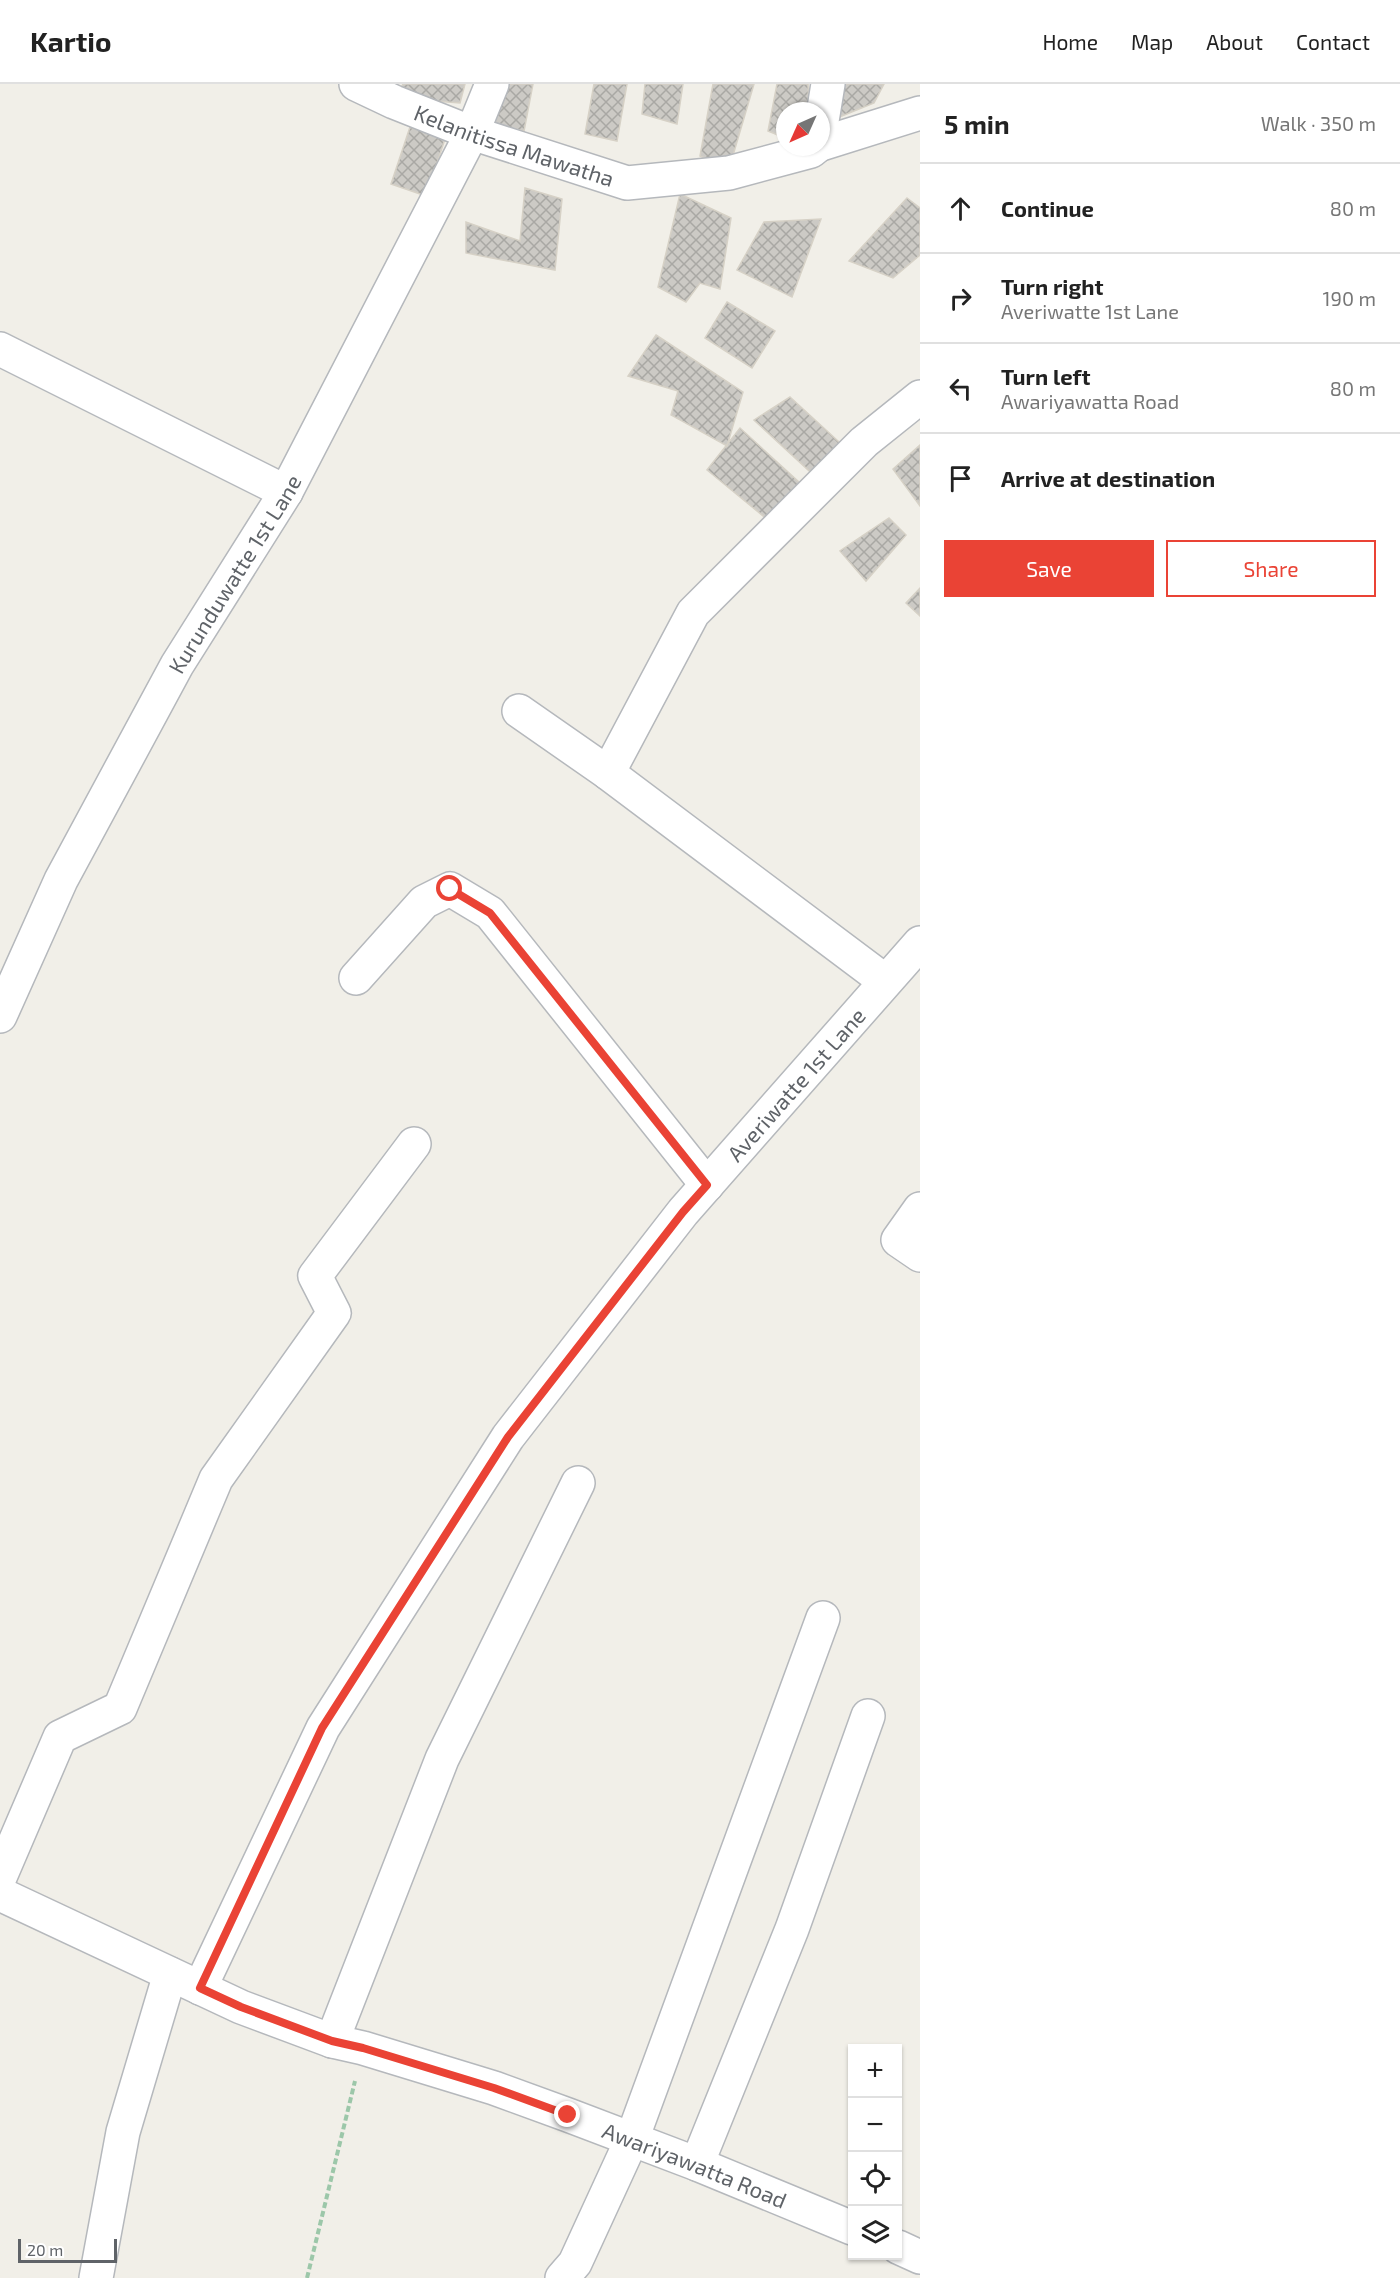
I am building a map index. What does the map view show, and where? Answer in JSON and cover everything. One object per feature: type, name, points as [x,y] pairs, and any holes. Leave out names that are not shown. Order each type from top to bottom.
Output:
[{"type":"street","name":"Kelanitissa Mawatha","points":[[356,84],[472,133],[627,183],[729,173],[792,156]]},
{"type":"street","name":"Kurunduwatte 1st Lane","points":[[0,1016],[61,880],[177,665],[286,492],[472,133],[492,84]]},
{"type":"street","points":[[825,102],[828,84]]},
{"type":"street","points":[[830,141],[920,113]]},
{"type":"street","points":[[0,349],[286,492]]},
{"type":"street","points":[[608,772],[693,613],[864,442],[920,397]]},
{"type":"street","points":[[519,711],[608,772],[885,981]]},
{"type":"street","points":[[356,978],[424,902],[450,889],[490,913],[707,1185]]},
{"type":"street","name":"Averiwatte 1st Lane","points":[[200,1988],[322,1728],[508,1437],[675,1222],[920,943]]},
{"type":"street","points":[[0,1877],[60,1737],[120,1708],[216,1479],[334,1313],[315,1276],[414,1144]]},
{"type":"street","points":[[920,1209],[898,1240],[920,1255]]},
{"type":"street","points":[[347,2044],[442,1760],[578,1483]]},
{"type":"street","points":[[562,2278],[575,2264],[632,2139],[823,1618]]},
{"type":"street","points":[[697,2164],[792,1929],[868,1716]]},
{"type":"street","name":"Awariyawatta Road","points":[[0,1894],[241,2007],[347,2044],[494,2088],[697,2164],[848,2226]]},
{"type":"street","points":[[96,2278],[123,2132],[170,1974]]},
{"type":"path","points":[[307,2278],[347,2044]]},
{"type":"building","points":[[403,84],[465,84],[460,103],[396,98]]},
{"type":"building","points":[[496,84],[533,84],[524,131],[488,124]]},
{"type":"building","points":[[594,84],[627,84],[617,141],[585,134]]},
{"type":"building","points":[[645,84],[683,84],[677,124],[642,114]]},
{"type":"building","points":[[713,84],[754,84],[729,169],[700,156]]},
{"type":"building","points":[[777,84],[808,84],[809,102],[776,102],[776,134],[768,131]]},
{"type":"building","points":[[844,84],[884,84],[874,103],[837,118]]},
{"type":"building","points":[[410,127],[445,139],[426,196],[391,184]]},
{"type":"building","points":[[525,188],[562,199],[555,270],[466,253],[466,222],[520,241]]},
{"type":"building","points":[[680,194],[731,218],[720,289],[700,283],[686,302],[658,287]]},
{"type":"building","points":[[907,198],[920,208],[920,255],[893,278],[849,261]]},
{"type":"building","points":[[821,219],[792,297],[737,270],[764,222]]},
{"type":"building","points":[[727,302],[775,331],[752,368],[705,338]]},
{"type":"building","points":[[656,335],[743,392],[727,446],[671,415],[678,391],[628,376]]},
{"type":"building","points":[[790,397],[852,454],[833,493],[754,420]]},
{"type":"building","points":[[740,428],[812,494],[790,538],[707,470]]},
{"type":"building","points":[[920,445],[920,506],[893,469]]},
{"type":"building","points":[[889,518],[906,535],[866,581],[840,551]]},
{"type":"building","points":[[920,588],[920,616],[906,603]]},
{"type":"route","points":[[450,889],[490,913],[707,1185],[683,1212],[508,1437],[322,1728],[200,1988],[241,2007],[332,2041],[363,2048],[494,2088],[568,2115]]}]
